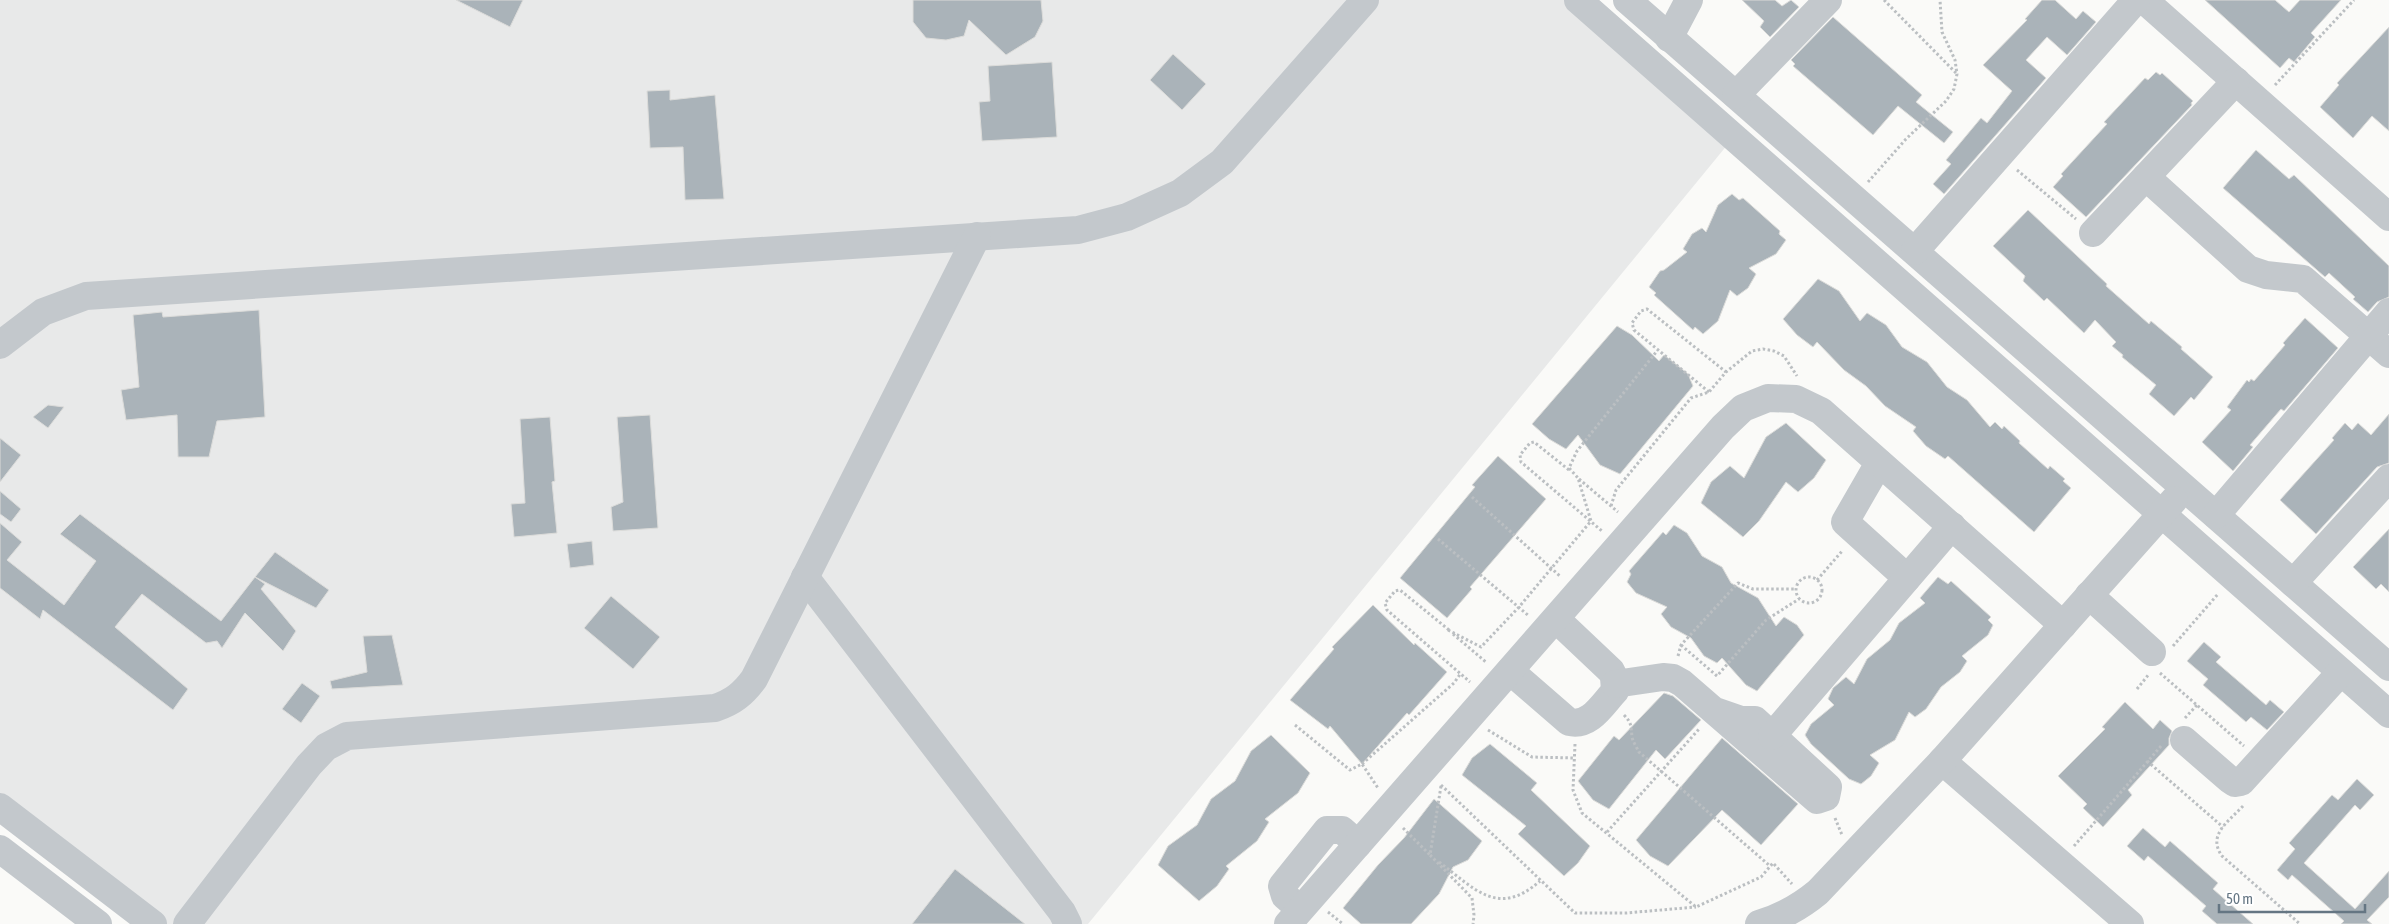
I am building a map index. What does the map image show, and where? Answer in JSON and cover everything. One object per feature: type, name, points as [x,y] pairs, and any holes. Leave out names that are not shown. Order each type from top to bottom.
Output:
[{"type":"street","points":[[0,345],[43,312],[86,296],[1078,230],[1127,217],[1180,193],[1222,162],[1365,0]]},
{"type":"street","points":[[1578,0],[2389,714]]},
{"type":"street","points":[[1627,0],[2389,667]]},
{"type":"street","points":[[1670,38],[1689,0]]},
{"type":"street","points":[[1736,96],[1828,0]]},
{"type":"street","points":[[1915,251],[2136,0]]},
{"type":"street","points":[[2144,0],[2388,212]]},
{"type":"street","points":[[2093,233],[2236,81]]},
{"type":"street","points":[[2146,177],[2248,270],[2266,275],[2302,279],[2389,354]]},
{"type":"street","points":[[187,924],[309,765],[326,748],[347,736],[715,708],[744,693],[754,679],[977,236]]},
{"type":"street","points":[[2216,515],[2389,312]]},
{"type":"street","points":[[1294,917],[1730,420],[1743,408],[1768,398],[1796,399],[1821,411],[2063,625]]},
{"type":"street","points":[[1879,463],[1845,522],[1908,578]]},
{"type":"street","points":[[2293,583],[2386,486]]},
{"type":"street","points":[[1759,924],[1778,918],[1800,907],[1818,892],[1942,761],[2185,488]]},
{"type":"street","points":[[1778,750],[1908,578],[1952,526]]},
{"type":"street","points":[[805,577],[1062,912],[1068,924]]},
{"type":"street","points":[[2089,596],[2159,652]]},
{"type":"street","points":[[1501,682],[1569,722],[1576,724],[1589,720],[1611,692],[1611,670],[1550,625]]},
{"type":"street","points":[[2178,733],[2235,783],[2241,782],[2341,672]]},
{"type":"street","points":[[1611,692],[1673,678],[1715,712],[1778,750],[1817,800],[1826,797]]},
{"type":"street","points":[[1942,761],[2130,924]]},
{"type":"street","points":[[0,807],[153,924]]},
{"type":"street","points":[[0,849],[98,924]]},
{"type":"path","points":[[1884,0],[1957,74]]},
{"type":"path","points":[[1854,198],[1906,139],[1946,101],[1954,89],[1957,74],[1955,60],[1942,32],[1940,0]]},
{"type":"path","points":[[2260,102],[2354,0]]},
{"type":"path","points":[[1999,156],[2093,233]]},
{"type":"path","points":[[1709,392],[1657,351],[1632,327],[1632,323],[1644,309],[1726,372]]},
{"type":"path","points":[[1627,537],[1569,468],[1577,451],[1657,351]]},
{"type":"path","points":[[1591,521],[1578,478],[1534,442],[1530,443],[1520,456],[1521,462],[1591,521],[1627,537]]},
{"type":"path","points":[[1472,497],[1551,569],[1580,591]]},
{"type":"path","points":[[1448,630],[1480,647],[1519,607],[1591,521]]},
{"type":"path","points":[[1817,580],[1858,533]]},
{"type":"path","points":[[1438,539],[1519,607],[1550,625]]},
{"type":"path","points":[[1810,577],[1817,580],[1821,585],[1821,593],[1818,599],[1812,602],[1805,602],[1799,598],[1796,589],[1798,582],[1803,578],[1810,577]]},
{"type":"path","points":[[2159,652],[2233,577]]},
{"type":"path","points":[[1673,678],[1681,645],[1738,583],[1753,588],[1796,589]]},
{"type":"path","points":[[1400,590],[1448,630],[1501,682],[1461,673],[1387,610],[1385,603],[1396,591],[1400,590]]},
{"type":"path","points":[[1681,645],[1718,676],[1766,620],[1799,598]]},
{"type":"path","points":[[2137,688],[2155,668],[2261,762]]},
{"type":"path","points":[[1295,725],[1350,770],[1362,764],[1454,683],[1461,673]]},
{"type":"path","points":[[1611,692],[1630,721],[1633,729],[1632,738],[1638,752],[1770,866]]},
{"type":"path","points":[[2059,862],[2147,761],[2178,733],[2196,705]]},
{"type":"path","points":[[1607,832],[1715,712]]},
{"type":"path","points":[[1576,724],[1573,790],[1576,803],[1582,813],[1696,907]]},
{"type":"path","points":[[1483,736],[1489,729],[1532,757],[1574,758]]},
{"type":"path","points":[[2147,761],[2223,828]]},
{"type":"path","points":[[1362,764],[1389,809],[1472,898],[1473,924]]},
{"type":"path","points":[[1430,855],[1441,785],[1447,778]]},
{"type":"path","points":[[1441,785],[1575,913],[1626,913],[1696,907],[1761,877],[1773,863],[1795,887]]},
{"type":"path","points":[[1826,797],[1843,837]]},
{"type":"path","points":[[2249,798],[2216,836],[2215,847],[2222,856],[2300,924]]},
{"type":"path","points":[[1430,855],[1483,895],[1504,899],[1525,893],[1540,880]]},
{"type":"shaded area","points":[[0,0],[1599,0],[1742,127],[1088,924],[135,924],[0,821]]},
{"type":"building","points":[[456,0],[523,0],[510,27]]},
{"type":"building","points":[[913,0],[1041,0],[1043,21],[1035,37],[1006,55],[969,20],[964,36],[946,40],[926,38],[913,22]]},
{"type":"building","points":[[1742,0],[1775,0],[1782,6],[1791,0],[1799,7],[1770,37],[1760,27],[1764,21]]},
{"type":"building","points":[[2042,0],[2055,0],[2076,19],[2083,11],[2096,22],[2067,55],[2047,37],[2026,60],[2046,78],[1944,194],[1933,184],[1951,164],[1946,160],[1981,118],[1987,123],[2012,91],[1983,65],[2027,20],[2025,19]]},
{"type":"building","points":[[2205,0],[2275,0],[2289,12],[2300,0],[2341,0],[2311,33],[2315,37],[2294,62],[2289,58],[2280,68]]},
{"type":"building","points":[[1833,17],[1922,95],[1916,102],[1953,132],[1944,143],[1898,106],[1873,135],[1793,66],[1795,64],[1791,60]]},
{"type":"building","points":[[2389,27],[2389,131],[2372,116],[2353,138],[2320,107],[2339,85],[2337,83]]},
{"type":"building","points":[[1173,54],[1206,84],[1182,110],[1150,80]]},
{"type":"building","points":[[1052,62],[1057,137],[982,141],[979,102],[990,101],[988,66]]},
{"type":"building","points":[[2156,72],[2160,75],[2162,73],[2193,101],[2192,105],[2086,217],[2053,187],[2063,176],[2061,174],[2107,124],[2104,122],[2145,78],[2148,80]]},
{"type":"building","points":[[670,90],[670,100],[715,95],[724,199],[685,200],[683,147],[650,148],[647,91]]},
{"type":"building","points":[[2256,150],[2289,179],[2294,175],[2389,266],[2389,297],[2377,302],[2368,312],[2329,273],[2325,277],[2223,188]]},
{"type":"building","points":[[1732,194],[1739,200],[1743,198],[1780,231],[1779,234],[1786,240],[1776,254],[1749,268],[1756,274],[1748,288],[1737,296],[1730,290],[1718,321],[1703,334],[1695,327],[1693,330],[1654,295],[1656,293],[1649,287],[1660,271],[1687,252],[1683,249],[1692,234],[1702,228],[1706,232],[1718,205]]},
{"type":"building","points":[[2028,210],[2107,284],[2106,286],[2149,324],[2151,321],[2182,347],[2181,349],[2213,377],[2194,400],[2191,397],[2174,416],[2149,394],[2156,385],[2122,357],[2123,355],[2112,346],[2116,342],[2095,320],[2084,333],[2047,298],[2044,301],[2023,281],[2025,276],[1993,246]]},
{"type":"building","points":[[1818,279],[1839,291],[1860,321],[1867,313],[1886,325],[1902,347],[1927,362],[1947,387],[1967,400],[1990,427],[1995,422],[2002,429],[2004,426],[2020,441],[2019,443],[2048,469],[2050,466],[2065,479],[2063,481],[2071,488],[2034,532],[1948,456],[1945,459],[1926,446],[1913,431],[1916,427],[1885,406],[1866,386],[1844,370],[1817,342],[1813,347],[1797,335],[1783,319]]},
{"type":"building","points":[[259,310],[265,417],[217,421],[209,457],[178,457],[177,415],[126,420],[121,390],[139,387],[133,315],[162,312],[163,317]]},
{"type":"building","points":[[2305,318],[2338,348],[2284,411],[2281,409],[2250,445],[2253,447],[2233,471],[2202,442],[2231,410],[2227,407],[2247,380],[2249,382],[2251,379],[2254,381]]},
{"type":"building","points":[[1617,326],[1632,335],[1659,361],[1664,355],[1682,369],[1688,374],[1693,386],[1620,474],[1600,465],[1578,435],[1566,449],[1549,439],[1532,424]]},
{"type":"building","points":[[48,405],[64,407],[48,428],[33,417]]},
{"type":"building","points":[[2389,414],[2389,463],[2377,467],[2316,534],[2280,500],[2334,440],[2332,438],[2345,423],[2352,430],[2358,423],[2371,435]]},
{"type":"building","points":[[650,415],[658,528],[613,531],[611,507],[623,502],[617,417]]},
{"type":"building","points":[[550,417],[555,481],[552,482],[557,533],[514,537],[511,504],[525,503],[520,419]]},
{"type":"building","points":[[1786,423],[1826,460],[1814,478],[1798,492],[1786,482],[1759,521],[1743,537],[1701,503],[1711,482],[1730,466],[1744,478],[1766,437]]},
{"type":"building","points":[[0,438],[21,455],[0,482]]},
{"type":"building","points":[[1498,456],[1546,499],[1470,587],[1472,589],[1447,618],[1400,578],[1475,487],[1472,485]]},
{"type":"building","points":[[0,491],[21,509],[11,522],[0,514]]},
{"type":"building","points":[[80,514],[221,621],[255,577],[265,584],[261,589],[296,631],[283,651],[245,613],[222,648],[217,641],[206,643],[142,594],[115,627],[188,689],[173,710],[43,610],[40,619],[0,588],[0,523],[22,542],[7,560],[64,605],[96,561],[60,534]]},
{"type":"building","points":[[1674,525],[1687,533],[1702,556],[1722,567],[1731,583],[1758,598],[1776,626],[1784,617],[1797,625],[1804,635],[1757,691],[1746,685],[1722,658],[1717,663],[1704,656],[1691,638],[1671,627],[1661,614],[1667,607],[1636,593],[1627,582],[1631,574],[1629,571],[1663,532],[1666,535]]},
{"type":"building","points":[[2389,529],[2389,592],[2381,584],[2376,589],[2353,567]]},
{"type":"building","points":[[592,541],[594,565],[570,568],[567,544]]},
{"type":"building","points":[[275,552],[329,590],[316,608],[255,577]]},
{"type":"building","points":[[1938,577],[1948,584],[1951,581],[1991,617],[1988,620],[1993,625],[1988,635],[1962,656],[1967,661],[1960,672],[1941,687],[1926,709],[1915,717],[1909,712],[1895,740],[1870,755],[1879,763],[1871,776],[1861,784],[1849,779],[1811,744],[1805,735],[1811,724],[1834,705],[1828,699],[1833,688],[1846,677],[1854,684],[1867,659],[1890,640],[1899,623],[1925,603],[1920,598]]},
{"type":"building","points":[[611,596],[660,637],[633,669],[584,628]]},
{"type":"building","points":[[1373,605],[1414,645],[1415,643],[1447,672],[1409,715],[1407,713],[1362,764],[1330,726],[1328,729],[1290,700],[1334,649],[1332,647]]},
{"type":"building","points":[[392,635],[403,685],[332,689],[330,681],[367,672],[363,636]]},
{"type":"building","points":[[2204,642],[2221,657],[2216,662],[2266,705],[2270,700],[2284,712],[2267,730],[2251,717],[2246,722],[2203,685],[2208,679],[2187,661]]},
{"type":"building","points":[[302,683],[320,696],[301,723],[282,709]]},
{"type":"building","points":[[1664,693],[1673,696],[1701,720],[1665,759],[1656,750],[1609,809],[1593,800],[1578,781],[1614,736],[1619,740]]},
{"type":"building","points":[[2125,702],[2153,729],[2160,720],[2172,731],[2169,745],[2128,790],[2132,795],[2103,827],[2083,808],[2087,804],[2058,776],[2105,729],[2102,727]]},
{"type":"building","points":[[1271,735],[1310,773],[1298,793],[1265,819],[1269,822],[1257,841],[1226,866],[1229,869],[1217,886],[1199,901],[1158,865],[1168,846],[1197,825],[1211,799],[1235,781],[1251,751]]},
{"type":"building","points":[[1722,738],[1798,804],[1761,845],[1722,810],[1668,866],[1650,856],[1636,840]]},
{"type":"building","points":[[1490,744],[1537,783],[1531,790],[1590,846],[1578,863],[1564,876],[1518,834],[1526,826],[1462,775],[1472,758]]},
{"type":"building","points":[[2357,779],[2374,795],[2360,810],[2355,805],[2304,863],[2355,909],[2389,871],[2389,897],[2367,920],[2372,924],[2341,924],[2344,921],[2292,875],[2288,880],[2277,870],[2295,849],[2289,843],[2332,795],[2338,800]]},
{"type":"building","points":[[1434,799],[1482,841],[1468,860],[1453,867],[1439,894],[1411,924],[1361,924],[1343,908],[1378,865],[1404,838]]},
{"type":"building","points":[[2143,828],[2165,847],[2170,841],[2218,883],[2213,889],[2253,924],[2217,924],[2202,911],[2206,906],[2148,856],[2144,861],[2127,846]]},
{"type":"building","points":[[955,869],[1025,924],[912,924]]}]
